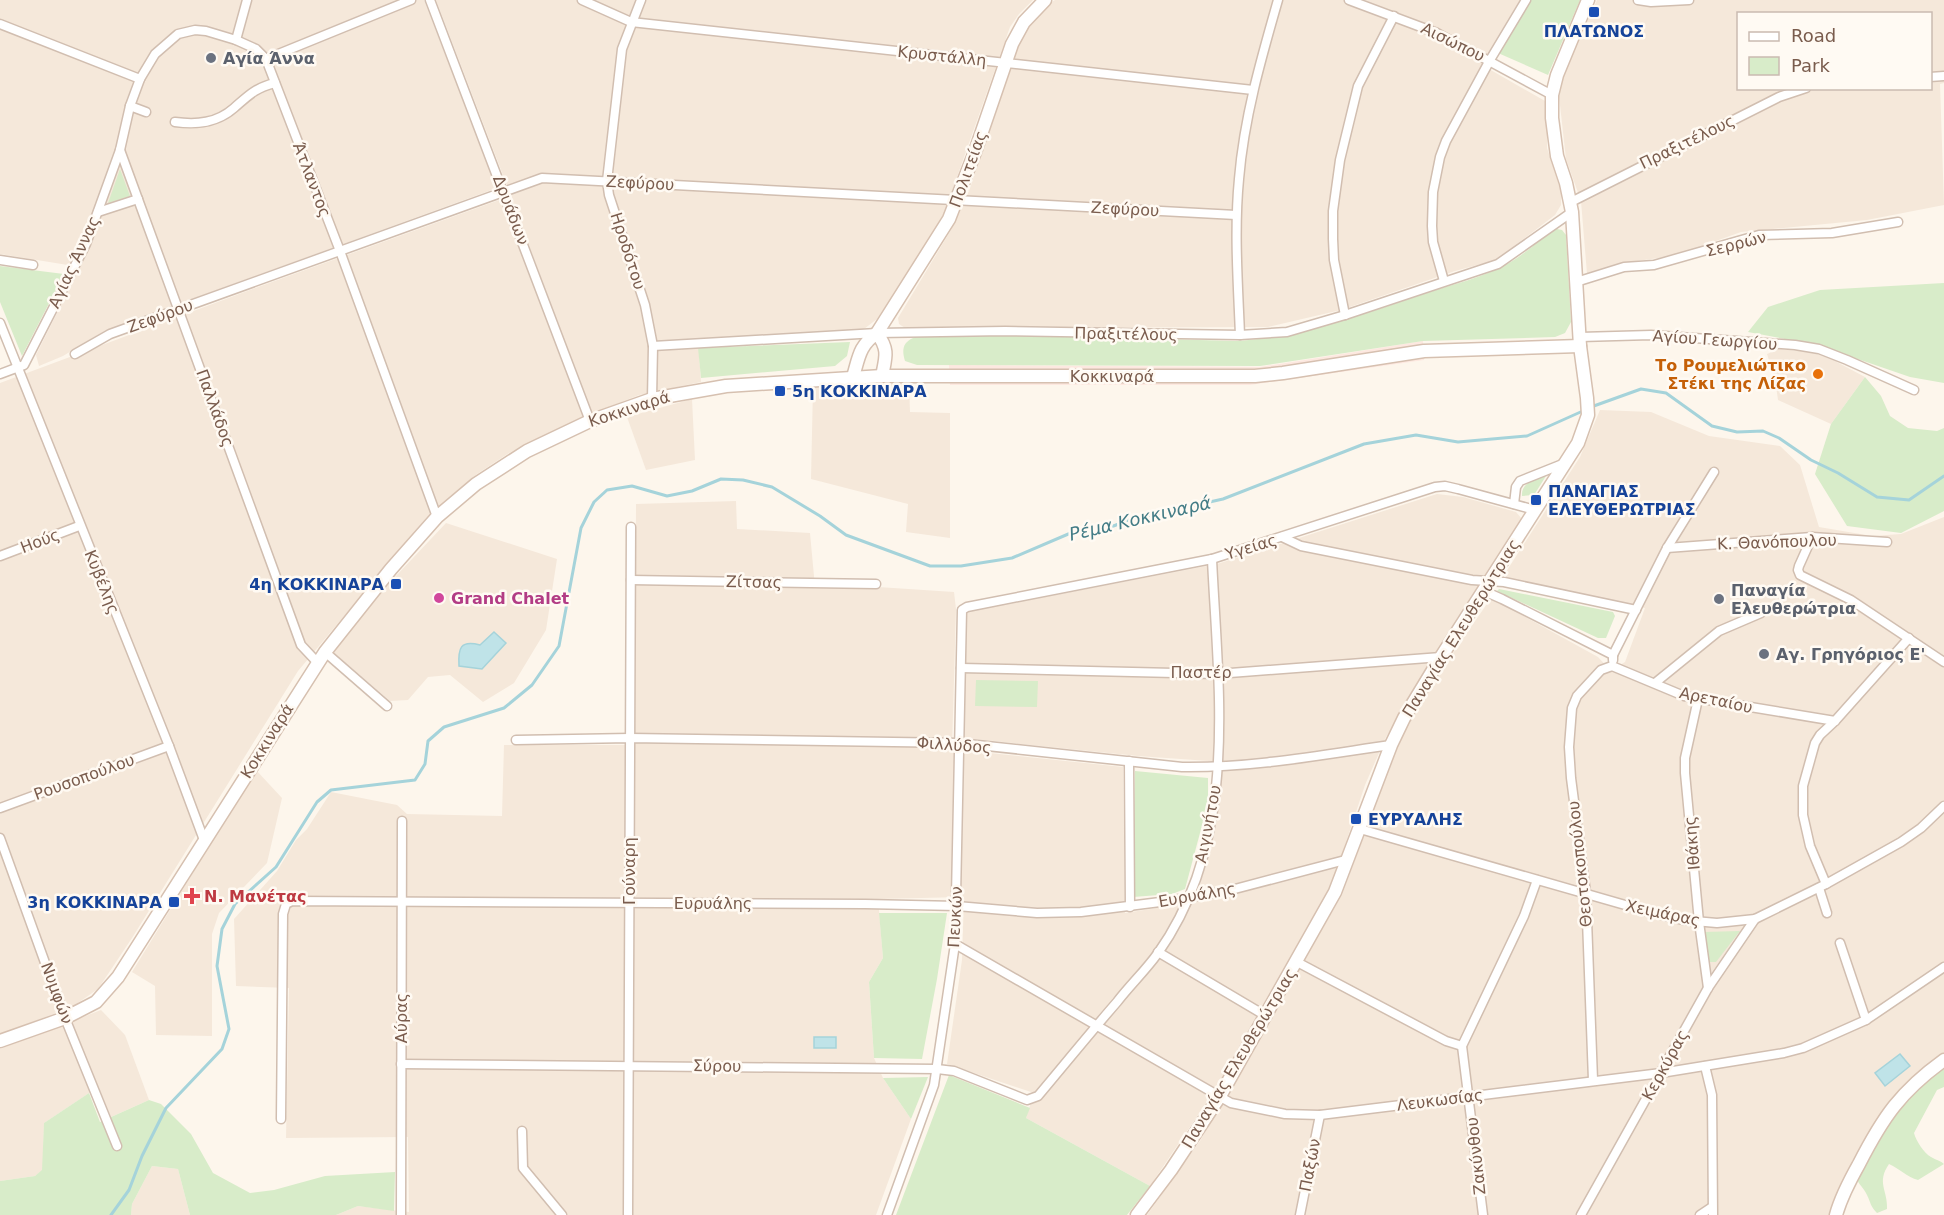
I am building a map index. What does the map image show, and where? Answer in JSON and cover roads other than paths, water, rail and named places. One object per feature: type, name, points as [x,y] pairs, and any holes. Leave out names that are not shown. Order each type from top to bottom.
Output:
[{"type":"street","points":[[236,40],[247,0]]},
{"type":"street","points":[[120,150],[130,106],[140,79],[155,54],[178,34],[195,30],[206,31],[256,49],[266,59],[411,0]]},
{"type":"street","name":"Δρυάδων","points":[[430,0],[591,421]]},
{"type":"street","name":"Κρυστάλλη","points":[[582,0],[631,22],[1253,90]]},
{"type":"street","name":"Ηροδότου","points":[[641,0],[622,49],[607,181],[609,195],[639,284],[653,346],[652,399]]},
{"type":"street","name":"Πολιτείας","points":[[853,377],[862,347],[877,333],[937,239],[957,200],[1018,30],[1033,11],[1046,0]]},
{"type":"street","points":[[1240,335],[1236,215],[1240,166],[1253,90],[1278,0]]},
{"type":"street","name":"Αισώπου","points":[[1349,0],[1437,33],[1552,95]]},
{"type":"street","points":[[1444,281],[1432,226],[1436,175],[1446,141],[1526,0]]},
{"type":"street","name":"Παναγίας Ελευθερώτριας","points":[[1137,1215],[1171,1170],[1220,1096],[1298,962],[1335,892],[1391,745],[1404,718],[1565,463],[1584,428],[1588,415],[1587,398],[1580,341],[1571,207],[1557,156],[1552,118],[1552,95],[1557,75],[1588,0]]},
{"type":"street","points":[[1638,0],[1651,2],[1689,0]]},
{"type":"street","points":[[1345,315],[1333,249],[1333,211],[1340,160],[1358,86],[1394,16]]},
{"type":"street","points":[[0,24],[140,79]]},
{"type":"street","name":"Άτλαντος","points":[[266,59],[340,251],[437,517]]},
{"type":"street","points":[[175,122],[194,124],[207,122],[232,110],[253,90],[275,83]]},
{"type":"street","name":"Πραξιτέλους","points":[[653,346],[877,333],[1005,331],[1240,335],[1287,332],[1498,264],[1571,207],[1769,102],[1801,90]]},
{"type":"street","points":[[130,106],[146,112]]},
{"type":"street","name":"Παλλάδος","points":[[120,150],[302,645],[387,706]]},
{"type":"street","name":"Αγίας Άννας","points":[[18,368],[27,360],[86,244],[120,150]]},
{"type":"street","name":"Ζεφύρου","points":[[75,354],[110,334],[542,178],[1236,215]]},
{"type":"street","points":[[98,212],[138,199]]},
{"type":"street","name":"Σερρών","points":[[1576,282],[1624,267],[1664,262],[1759,236],[1832,233],[1898,222]]},
{"type":"street","points":[[0,260],[33,265]]},
{"type":"street","name":"Κυβέλης","points":[[0,323],[169,746],[204,840]]},
{"type":"street","points":[[877,333],[885,344],[886,351],[882,376]]},
{"type":"street","name":"Αγίου Γεωργίου","points":[[1580,341],[1650,335],[1795,345],[1819,349],[1914,390]]},
{"type":"street","name":"Κοκκιναρά","points":[[0,1041],[65,1018],[96,1002],[118,976],[321,657],[391,569],[437,517],[476,484],[527,451],[591,421],[652,399],[726,386],[882,376],[1255,376],[1283,374],[1424,351],[1580,341]]},
{"type":"street","points":[[0,374],[18,368]]},
{"type":"street","points":[[1514,504],[1516,487],[1520,481],[1565,463]]},
{"type":"street","points":[[1612,666],[1613,655],[1668,548],[1714,472]]},
{"type":"street","name":"Υγείας","points":[[962,610],[1212,559],[1445,486],[1535,510]]},
{"type":"street","name":"Ηούς","points":[[0,556],[80,526]]},
{"type":"street","name":"Γούναρη","points":[[628,1215],[631,527]]},
{"type":"street","points":[[1282,537],[1301,546],[1487,587],[1502,598],[1613,655]]},
{"type":"street","points":[[1812,537],[1799,566],[1800,575],[1851,600],[1944,662]]},
{"type":"street","name":"Κ. Θανόπουλου","points":[[1668,548],[1812,537],[1887,542]]},
{"type":"street","name":"Αιγινήτου","points":[[1027,1100],[1038,1096],[1158,952],[1189,897],[1199,871],[1215,806],[1218,768],[1212,559]]},
{"type":"street","name":"Ζίτσας","points":[[631,580],[876,584]]},
{"type":"street","points":[[1487,587],[1504,582],[1636,610]]},
{"type":"street","name":"Πευκών","points":[[887,1215],[934,1085],[955,944],[962,610]]},
{"type":"street","points":[[1655,683],[1719,631],[1761,613]]},
{"type":"street","points":[[1827,913],[1803,815],[1803,786],[1815,743],[1910,638]]},
{"type":"street","name":"Παστέρ","points":[[961,668],[1217,674],[1441,657]]},
{"type":"street","name":"Αρεταίου","points":[[1612,666],[1684,696],[1835,721]]},
{"type":"street","name":"Θεοτοκοπούλου","points":[[1593,1080],[1586,893],[1570,778],[1569,747],[1572,708],[1577,696],[1601,670],[1612,666]]},
{"type":"street","name":"Ιθάκης","points":[[1698,699],[1685,758],[1685,773],[1699,922],[1708,988]]},
{"type":"street","name":"Φιλλύδος","points":[[516,740],[630,738],[959,743],[1182,767],[1218,768],[1391,745]]},
{"type":"street","name":"Ρουσοπούλου","points":[[0,808],[169,746]]},
{"type":"street","points":[[1129,761],[1130,907]]},
{"type":"street","name":"Χειμάρας","points":[[1360,829],[1653,913],[1699,922],[1735,922],[1755,919],[1822,886],[1914,833],[1944,806]]},
{"type":"street","name":"Αύρας","points":[[401,1215],[402,821]]},
{"type":"street","name":"Νυμφών","points":[[0,838],[65,1018],[117,1146]]},
{"type":"street","name":"Ευρυάλης","points":[[281,1119],[284,908],[292,901],[957,906],[1037,913],[1081,912],[1130,907],[1231,890],[1349,859]]},
{"type":"street","points":[[1298,962],[1446,1041],[1462,1046],[1524,916],[1537,880]]},
{"type":"street","name":"Κερκύρας","points":[[1581,1215],[1708,988],[1755,919]]},
{"type":"street","points":[[1840,943],[1866,1020]]},
{"type":"street","name":"Λευκωσίας","points":[[955,944],[1231,1103],[1262,1111],[1320,1115],[1705,1066],[1784,1053],[1866,1020],[1944,967]]},
{"type":"street","points":[[1158,952],[1266,1016]]},
{"type":"street","name":"Ζακύνθου","points":[[1462,1046],[1483,1215]]},
{"type":"street","points":[[1836,1215],[1846,1188],[1889,1111],[1908,1089],[1944,1059]]},
{"type":"street","name":"Σύρου","points":[[401,1064],[937,1069],[954,1071],[1027,1100]]},
{"type":"street","points":[[1700,1215],[1713,1211],[1712,1095],[1705,1066]]},
{"type":"street","name":"Παξών","points":[[1300,1215],[1320,1115]]},
{"type":"street","points":[[522,1131],[524,1172],[562,1215]]},
{"type":"water","points":[[494,632],[506,643],[482,669],[459,666],[459,654],[464,645],[480,645]]},
{"type":"water","points":[[814,1037],[836,1037],[836,1048],[814,1048]]},
{"type":"water","points":[[1900,1054],[1910,1066],[1885,1086],[1875,1073]]},
{"type":"waterway","name":"Ρέμα Κοκκιναρά","points":[[1591,407],[1641,389],[1666,393],[1712,426],[1737,432],[1763,431],[1779,438],[1811,460],[1838,473],[1877,497],[1909,500],[1944,476]]},
{"type":"waterway","name":"Ρέμα Κοκκιναρά","points":[[111,1215],[129,1190],[142,1156],[166,1108],[222,1049],[229,1029],[217,966],[222,929],[235,904],[276,867],[317,802],[331,790],[415,780],[425,764],[428,741],[444,727],[504,708],[532,685],[559,646],[581,528],[594,502],[607,490],[632,486],[667,496],[692,491],[721,479],[743,480],[772,487],[846,535],[930,566],[961,566],[1012,558],[1073,532],[1103,530],[1129,520],[1223,499],[1364,444],[1416,435],[1458,442],[1527,436],[1585,410]]},
{"type":"place","name":"ΠΛΑΤΩΝΟΣ","points":[[1594,12]]},
{"type":"place","name":"Αγία Άννα","points":[[211,58]]},
{"type":"place","name":"Το Ρουμελιώτικο Στέκι της Λίζας","points":[[1818,374]]},
{"type":"place","name":"5η ΚΟΚΚΙΝΑΡΑ","points":[[780,391]]},
{"type":"place","name":"ΠΑΝΑΓΙΑΣ ΕΛΕΥΘΕΡΩΤΡΙΑΣ","points":[[1536,500]]},
{"type":"place","name":"4η ΚΟΚΚΙΝΑΡΑ","points":[[396,584]]},
{"type":"place","name":"Grand Chalet","points":[[439,598]]},
{"type":"place","name":"Παναγία Ελευθερώτρια","points":[[1719,599]]},
{"type":"place","name":"Αγ. Γρηγόριος Ε'","points":[[1764,654]]},
{"type":"place","name":"ΕΥΡΥΑΛΗΣ","points":[[1356,819]]},
{"type":"place","name":"Ν. Μανέτας","points":[[192,896]]},
{"type":"place","name":"3η ΚΟΚΚΙΝΑΡΑ","points":[[174,902]]}]
